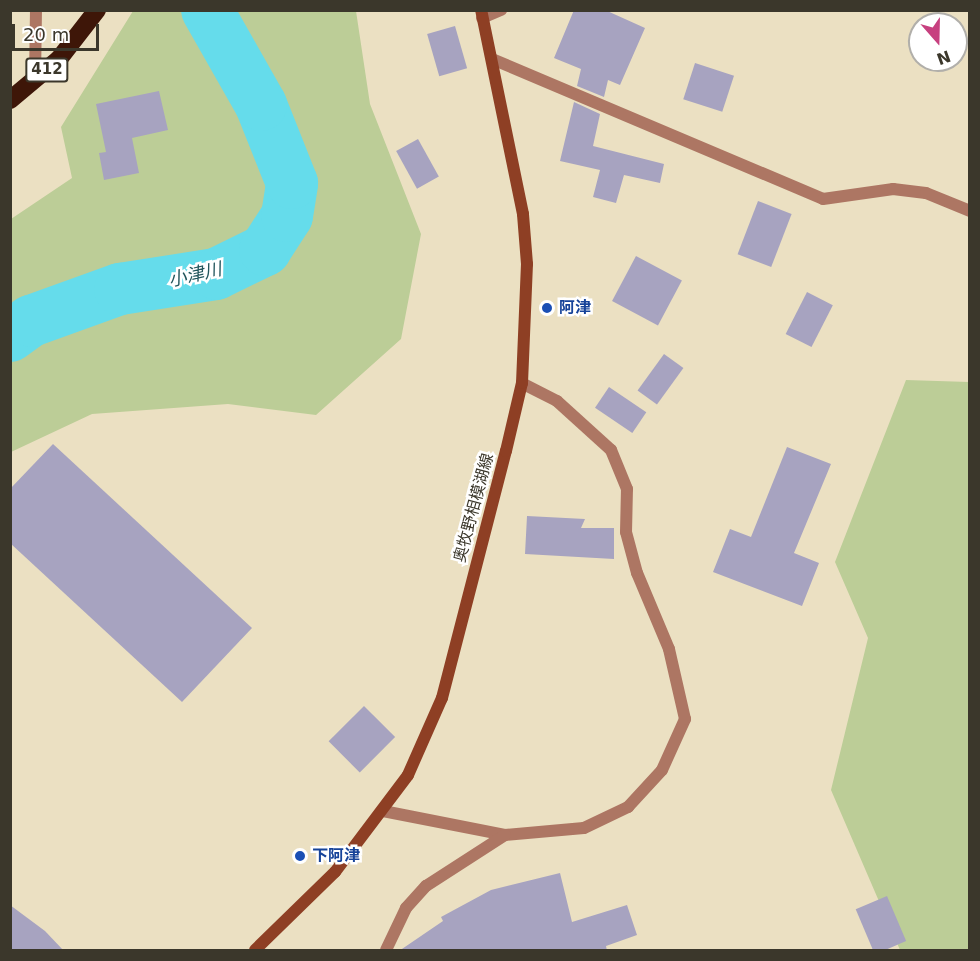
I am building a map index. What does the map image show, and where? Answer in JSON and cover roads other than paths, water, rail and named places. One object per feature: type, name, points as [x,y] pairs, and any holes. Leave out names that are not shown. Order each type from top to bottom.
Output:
[{"type":"highway","name":"412","points":[[10,100],[35,81],[80,36],[97,10]]},
{"type":"main road","name":"奥牧野相模湖線","points":[[255,951],[335,872],[383,812],[408,775],[442,698],[522,383],[527,304],[523,214],[482,14]]},
{"type":"street","points":[[35,81],[36,10]]},
{"type":"street","points":[[482,14],[501,10]]},
{"type":"street","points":[[492,59],[823,199],[893,189],[926,193],[969,211]]},
{"type":"street","points":[[383,812],[506,835],[584,828],[628,807],[662,770],[685,719],[669,649],[637,573],[626,531],[627,489],[611,450],[558,401],[522,383]]},
{"type":"street","points":[[386,951],[391,931],[426,886],[506,835]]},
{"type":"waterway","name":"小津川","points":[[10,336],[31,321],[120,289],[216,274],[265,250],[287,216],[292,183],[261,105],[207,10]]},
{"type":"place","name":"阿津","points":[[547,308]]},
{"type":"place","name":"下阿津","points":[[300,856]]}]
